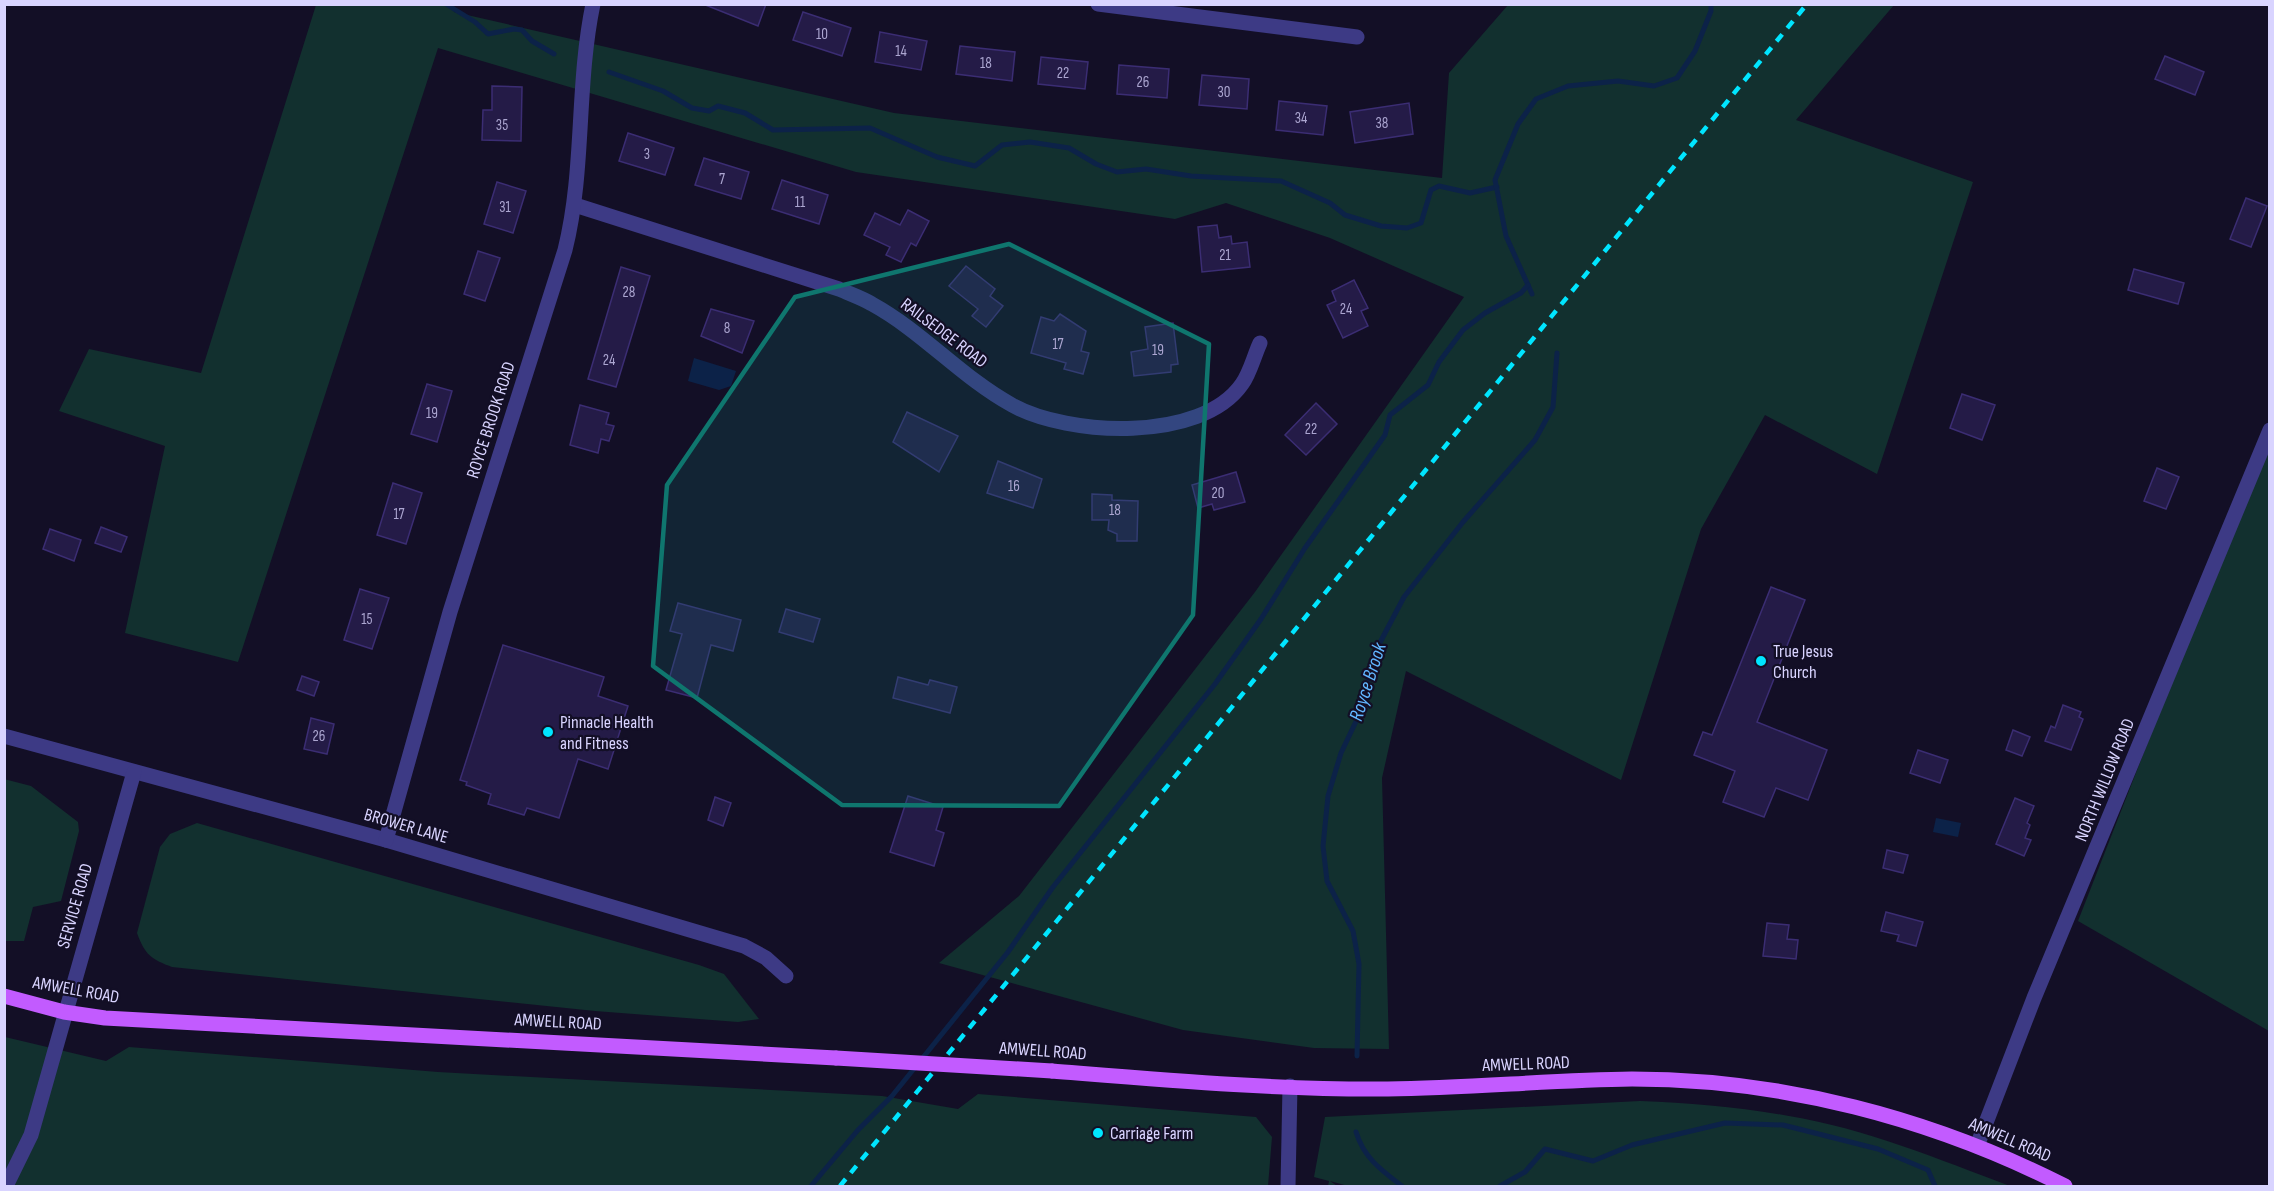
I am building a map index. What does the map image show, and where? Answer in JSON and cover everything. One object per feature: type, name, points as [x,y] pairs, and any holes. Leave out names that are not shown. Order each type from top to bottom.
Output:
[{"type":"main road","name":"AMWELL ROAD","points":[[4,996],[64,1012],[105,1018],[836,1058],[1290,1086],[1393,1089],[1632,1079],[1738,1085],[1899,1118],[1977,1146],[2065,1186]]},
{"type":"street","name":"ROYCE BROOK ROAD","points":[[386,840],[450,612],[566,250],[575,205],[583,58],[593,4]]},
{"type":"street","points":[[1098,4],[1193,11],[1357,37]]},
{"type":"street","name":"RAILSEDGE ROAD","points":[[575,205],[839,289],[873,304],[983,387],[1014,406],[1051,420],[1119,430],[1157,426],[1191,418],[1218,406],[1242,384],[1260,343]]},
{"type":"street","name":"NORTH WILLOW ROAD","points":[[1977,1146],[2034,998],[2270,430]]},
{"type":"street","name":"BROWER LANE","points":[[4,736],[386,840],[744,946],[766,958],[786,976]]},
{"type":"street","name":"SERVICE ROAD","points":[[6,1186],[31,1136],[64,1012],[134,772]]},
{"type":"street","points":[[1288,1186],[1290,1086]]},
{"type":"highlighted area","points":[[1009,244],[1209,344],[1193,615],[1059,806],[842,805],[653,666],[667,485],[795,297]]},
{"type":"green space","points":[[316,5],[452,5],[454,12],[894,113],[1442,178],[1449,73],[1508,5],[1894,5],[1796,120],[1973,182],[1877,474],[1765,415],[1701,529],[1621,780],[1406,671],[1382,778],[1389,1049],[1314,1048],[1183,1030],[939,963],[1019,896],[1255,592],[1464,297],[1330,238],[1226,203],[1175,219],[856,172],[438,48],[238,662],[125,633],[165,446],[59,411],[89,349],[201,373]]},
{"type":"green space","points":[[2269,433],[2269,1031],[2078,921]]},
{"type":"green space","points":[[4,779],[31,786],[78,822],[79,831],[61,901],[33,907],[24,941],[5,941]]},
{"type":"green space","points":[[197,823],[699,965],[724,974],[759,1019],[738,1022],[595,1011],[172,967],[150,955],[137,933],[160,847],[170,834]]},
{"type":"green space","points":[[5,1037],[106,1061],[129,1047],[438,1072],[882,1096],[958,1109],[978,1094],[1256,1117],[1272,1137],[1268,1186],[5,1186]]},
{"type":"green space","points":[[1640,1101],[1734,1108],[1817,1121],[1901,1146],[2010,1186],[1348,1186],[1330,1181],[1337,1186],[1328,1186],[1329,1181],[1314,1177],[1325,1117]]},
{"type":"water","points":[[694,358],[736,371],[731,386],[719,390],[688,381]]},
{"type":"water","points":[[1936,818],[1961,823],[1958,837],[1933,832]]},
{"type":"building","points":[[703,4],[766,4],[758,26]]},
{"type":"building","points":[[803,12],[851,28],[842,56],[793,40]]},
{"type":"building","points":[[880,32],[927,41],[921,70],[875,62]]},
{"type":"building","points":[[960,46],[1015,52],[1012,81],[956,74]]},
{"type":"building","points":[[2165,56],[2204,72],[2195,95],[2155,79]]},
{"type":"building","points":[[1041,57],[1088,62],[1085,89],[1038,84]]},
{"type":"building","points":[[1119,65],[1169,69],[1167,98],[1117,94]]},
{"type":"building","points":[[1202,75],[1249,79],[1247,109],[1199,105]]},
{"type":"building","points":[[492,86],[522,87],[521,141],[482,140],[483,110],[492,110]]},
{"type":"building","points":[[1279,101],[1327,106],[1323,135],[1276,130]]},
{"type":"building","points":[[1409,103],[1413,134],[1355,143],[1350,112]]},
{"type":"building","points":[[628,133],[674,148],[665,175],[619,161]]},
{"type":"building","points":[[704,158],[749,172],[741,199],[695,185]]},
{"type":"building","points":[[782,180],[828,195],[819,224],[772,209]]},
{"type":"building","points":[[497,182],[526,191],[513,233],[484,224]]},
{"type":"building","points":[[2246,198],[2267,206],[2251,247],[2230,239]]},
{"type":"building","points":[[908,210],[929,221],[916,246],[911,243],[901,262],[886,255],[890,247],[864,235],[875,213],[900,225]]},
{"type":"building","points":[[1217,225],[1219,238],[1231,236],[1232,244],[1247,242],[1250,267],[1202,272],[1198,227]]},
{"type":"building","points":[[478,251],[500,258],[485,301],[464,294]]},
{"type":"building","points":[[966,266],[995,289],[990,296],[1003,306],[986,327],[972,316],[978,309],[949,286]]},
{"type":"building","points":[[621,267],[650,276],[616,387],[588,379]]},
{"type":"building","points":[[2134,269],[2184,283],[2178,304],[2128,290]]},
{"type":"building","points":[[1354,280],[1368,308],[1361,311],[1368,326],[1343,338],[1327,305],[1336,301],[1332,291]]},
{"type":"building","points":[[711,309],[754,321],[742,353],[701,336]]},
{"type":"building","points":[[1060,314],[1086,331],[1081,351],[1089,353],[1083,374],[1064,369],[1066,363],[1031,353],[1041,317],[1054,321]]},
{"type":"building","points":[[1173,323],[1178,364],[1171,365],[1171,372],[1134,376],[1131,352],[1148,349],[1145,327]]},
{"type":"building","points":[[427,384],[452,391],[437,442],[411,434]]},
{"type":"building","points":[[1962,394],[1995,405],[1982,440],[1950,428]]},
{"type":"building","points":[[1316,403],[1337,424],[1306,455],[1285,435]]},
{"type":"building","points":[[580,405],[609,413],[606,424],[614,426],[609,441],[601,439],[598,453],[570,445]]},
{"type":"building","points":[[907,412],[958,436],[939,472],[893,442]]},
{"type":"building","points":[[998,461],[1042,479],[1033,508],[987,493]]},
{"type":"building","points":[[2157,468],[2179,477],[2166,509],[2144,501]]},
{"type":"building","points":[[1236,472],[1245,502],[1214,510],[1212,504],[1198,508],[1192,485]]},
{"type":"building","points":[[393,483],[422,493],[406,544],[377,535]]},
{"type":"building","points":[[1092,494],[1112,495],[1112,500],[1138,501],[1137,541],[1117,541],[1117,534],[1108,530],[1109,520],[1092,520]]},
{"type":"building","points":[[101,527],[127,537],[121,552],[95,543]]},
{"type":"building","points":[[50,529],[81,540],[74,561],[43,549]]},
{"type":"building","name":"True Jesus Church","points":[[1771,587],[1805,600],[1757,722],[1827,750],[1808,800],[1776,788],[1764,817],[1723,802],[1735,771],[1694,755],[1703,732],[1712,735]]},
{"type":"building","points":[[360,589],[389,598],[372,649],[344,640]]},
{"type":"building","points":[[678,603],[741,620],[733,651],[711,645],[697,698],[666,690],[682,634],[670,631]]},
{"type":"building","points":[[786,609],[820,619],[813,642],[779,632]]},
{"type":"building","name":"Pinnacle Health and Fitness","points":[[503,645],[604,677],[598,696],[628,706],[608,769],[578,759],[559,818],[527,808],[524,815],[488,804],[491,794],[466,785],[467,782],[460,780]]},
{"type":"building","points":[[302,676],[319,682],[314,696],[297,690]]},
{"type":"building","points":[[898,677],[928,685],[930,680],[957,687],[950,713],[893,698]]},
{"type":"building","points":[[2063,705],[2081,712],[2079,717],[2083,719],[2071,750],[2045,741],[2051,726],[2055,728]]},
{"type":"building","points":[[311,718],[334,724],[327,754],[304,749]]},
{"type":"building","points":[[2013,730],[2030,737],[2022,756],[2006,750]]},
{"type":"building","points":[[1918,750],[1948,760],[1940,783],[1910,773]]},
{"type":"building","points":[[908,796],[943,807],[936,830],[944,833],[934,866],[890,852]]},
{"type":"building","points":[[715,797],[731,803],[723,826],[708,820]]},
{"type":"building","points":[[2015,798],[2034,806],[2027,823],[2030,825],[2025,838],[2031,840],[2024,856],[1996,844]]},
{"type":"building","points":[[1887,850],[1908,855],[1903,873],[1883,868]]},
{"type":"building","points":[[1886,912],[1923,922],[1916,946],[1897,941],[1899,935],[1881,931]]},
{"type":"building","points":[[1767,923],[1789,925],[1787,939],[1798,940],[1796,959],[1763,956]]},
{"type":"waterway","points":[[446,4],[475,22],[488,34],[514,29],[522,30],[532,41],[554,54]]},
{"type":"waterway","name":"Royce Brook","points":[[1532,294],[1506,236],[1495,180],[1518,124],[1536,99],[1568,86],[1618,81],[1654,86],[1677,78],[1695,51],[1711,11],[1711,4]]},
{"type":"waterway","points":[[609,72],[663,91],[692,108],[709,111],[718,106],[745,113],[773,130],[870,128],[937,157],[975,166],[1002,145],[1030,142],[1069,148],[1096,164],[1117,172],[1146,169],[1191,176],[1281,181],[1330,203],[1345,215],[1381,226],[1407,228],[1421,223],[1431,190],[1439,186],[1470,193],[1497,187]]},
{"type":"waterway","points":[[811,1186],[858,1130],[892,1096],[1008,952],[1053,887],[1215,684],[1261,619],[1305,548],[1385,435],[1390,415],[1428,385],[1439,362],[1463,330],[1485,313],[1521,293],[1528,285]]},
{"type":"waterway","name":"Royce Brook","points":[[1357,1056],[1359,964],[1353,931],[1327,881],[1323,846],[1328,796],[1341,753],[1360,713],[1375,652],[1404,597],[1463,522],[1535,440],[1553,407],[1557,353]]},
{"type":"waterway","points":[[1500,1186],[1525,1172],[1545,1149],[1593,1161],[1632,1145],[1725,1123],[1783,1125],[1878,1149],[1928,1170],[1935,1186]]},
{"type":"waterway","name":"Royce Brook","points":[[1356,1132],[1364,1149],[1380,1169],[1402,1186]]},
{"type":"railway","points":[[840,1186],[1807,4]]},
{"type":"place","name":"True Jesus Church","points":[[1761,661]]},
{"type":"place","name":"Pinnacle Health and Fitness","points":[[548,732]]},
{"type":"place","name":"Carriage Farm","points":[[1098,1133]]}]
